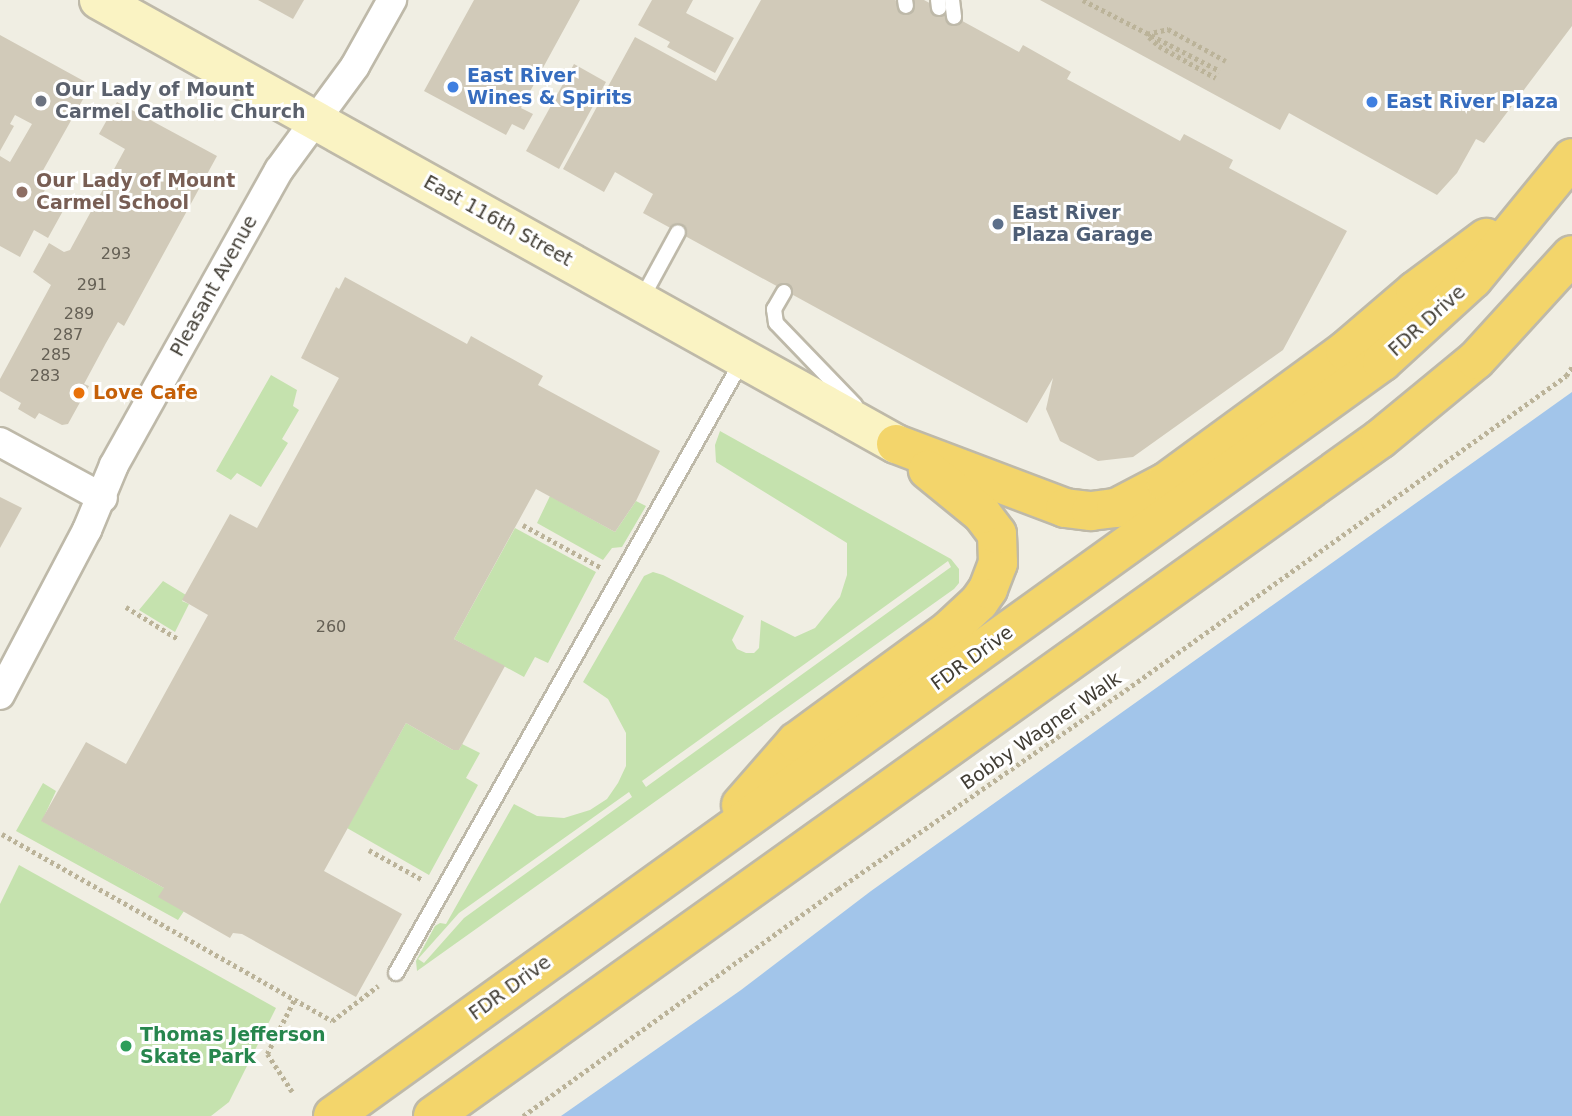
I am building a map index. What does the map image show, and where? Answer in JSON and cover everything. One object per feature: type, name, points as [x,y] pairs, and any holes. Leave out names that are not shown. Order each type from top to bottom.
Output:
[{"type":"highway","name":"FDR Drive","points":[[333,1116],[1382,362],[1473,279],[1549,190],[1572,158]]},
{"type":"highway","points":[[893,443],[1065,509],[1091,511],[1116,508],[1166,482],[1345,351],[1415,291],[1549,190]]},
{"type":"highway","points":[[433,1116],[1380,439],[1476,360],[1572,255]]},
{"type":"highway","points":[[698,853],[796,742],[949,630],[979,602],[994,576],[999,547],[997,534],[990,523],[893,443]]},
{"type":"street","name":"East 116th Street","points":[[99,0],[893,443]]},
{"type":"street","name":"Pleasant Avenue","points":[[0,695],[103,498],[114,465],[279,170],[355,66],[392,0]]},
{"type":"street","points":[[0,442],[103,498]]},
{"type":"lane","points":[[943,3],[954,16]]},
{"type":"lane","points":[[640,302],[678,232]]},
{"type":"lane","points":[[784,292],[774,309],[776,323],[893,443]]},
{"type":"lane","points":[[396,973],[743,360]]},
{"type":"path","points":[[1083,0],[1220,71]]},
{"type":"path","points":[[1146,34],[1168,29],[1226,61]]},
{"type":"path","points":[[1146,34],[1159,46],[1216,78]]},
{"type":"path","name":"Bobby Wagner Walk","points":[[523,1116],[838,889],[1120,694],[1566,376],[1572,366]]},
{"type":"path","points":[[523,525],[619,578]]},
{"type":"path","points":[[125,607],[178,639]]},
{"type":"path","points":[[2,834],[332,1021],[396,973]]},
{"type":"path","points":[[369,850],[443,892]]},
{"type":"path","points":[[292,1092],[267,1054],[295,998]]},
{"type":"green space","points":[[271,375],[297,390],[293,406],[299,410],[282,439],[288,443],[261,487],[237,473],[231,480],[216,471]]},
{"type":"green space","points":[[720,431],[951,559],[959,569],[959,583],[417,971],[416,961],[435,926],[446,924],[514,804],[537,816],[564,818],[590,810],[607,799],[618,783],[626,766],[626,733],[608,699],[583,682],[644,576],[653,572],[663,575],[744,616],[732,640],[737,649],[746,653],[754,653],[759,648],[761,620],[795,637],[815,628],[840,597],[847,575],[847,543],[716,462],[715,445]],"holes":[[[948,561],[951,567],[646,787],[642,781]],[[629,792],[632,797],[464,918],[424,963],[418,959],[459,913]]]},
{"type":"green space","points":[[550,496],[615,532],[636,501],[646,506],[622,547],[612,548],[603,560],[537,523]]},
{"type":"green space","points":[[515,528],[596,572],[548,663],[535,657],[524,677],[454,639]]},
{"type":"green space","points":[[163,581],[186,595],[182,601],[189,604],[175,632],[139,610]]},
{"type":"green space","points":[[406,723],[453,750],[459,750],[462,744],[480,753],[466,778],[478,785],[429,875],[347,828]]},
{"type":"green space","points":[[43,783],[56,791],[42,821],[164,888],[184,911],[178,920],[16,831]]},
{"type":"green space","points":[[19,865],[276,1008],[229,1102],[211,1116],[0,1116],[0,904]]},
{"type":"water","points":[[1572,392],[1572,1116],[561,1116],[741,990],[871,891]]},
{"type":"building","points":[[258,0],[304,0],[293,19]]},
{"type":"building","points":[[474,0],[580,0],[521,108],[533,114],[524,130],[512,124],[506,135],[424,91]]},
{"type":"building","points":[[652,0],[693,0],[686,13],[734,38],[715,73],[667,47],[670,42],[638,25]]},
{"type":"building","name":"East River Plaza Garage","points":[[761,0],[895,0],[906,6],[909,0],[924,0],[1019,52],[1023,45],[1071,72],[1067,79],[1180,141],[1184,134],[1233,160],[1229,168],[1347,231],[1283,350],[1133,457],[1098,461],[1060,441],[1046,409],[1053,378],[1027,423],[643,213],[653,194],[615,172],[604,192],[563,169],[635,37],[716,81]]},
{"type":"building","name":"East River Plaza","points":[[1040,0],[1572,0],[1572,26],[1484,143],[1476,139],[1457,173],[1437,195],[1289,113],[1280,130]]},
{"type":"building","points":[[0,35],[91,85],[37,181],[47,186],[41,197],[64,209],[48,238],[34,230],[20,257],[0,246],[0,156],[10,162],[32,124],[15,115],[10,124],[14,126],[0,151]]},
{"type":"building","points":[[574,64],[606,82],[559,169],[526,151]]},
{"type":"building","points":[[117,102],[217,156],[124,326],[118,322],[106,343],[84,384],[89,386],[68,424],[62,425],[39,413],[35,419],[18,409],[21,403],[0,391],[0,379],[51,285],[33,272],[49,243],[64,252],[70,250],[125,149],[99,134]]},
{"type":"building","points":[[345,277],[467,344],[471,336],[543,376],[538,385],[660,451],[636,501],[615,532],[536,489],[454,639],[505,666],[459,750],[453,750],[406,723],[324,871],[402,914],[356,997],[242,934],[233,933],[230,938],[158,897],[164,888],[41,821],[86,742],[126,764],[208,615],[182,600],[230,514],[257,528],[339,378],[301,358],[336,287],[339,289]]},
{"type":"building","points":[[0,497],[22,508],[0,548]]},
{"type":"place","name":"East River Wines & Spirits","points":[[453,87]]},
{"type":"place","name":"Our Lady of Mount Carmel Catholic Church","points":[[41,101]]},
{"type":"place","name":"East River Plaza","points":[[1372,102]]},
{"type":"place","name":"Our Lady of Mount Carmel School","points":[[22,192]]},
{"type":"place","name":"East River Plaza Garage","points":[[998,224]]},
{"type":"place","name":"Love Cafe","points":[[79,393]]},
{"type":"place","name":"Thomas Jefferson Skate Park","points":[[126,1046]]}]
